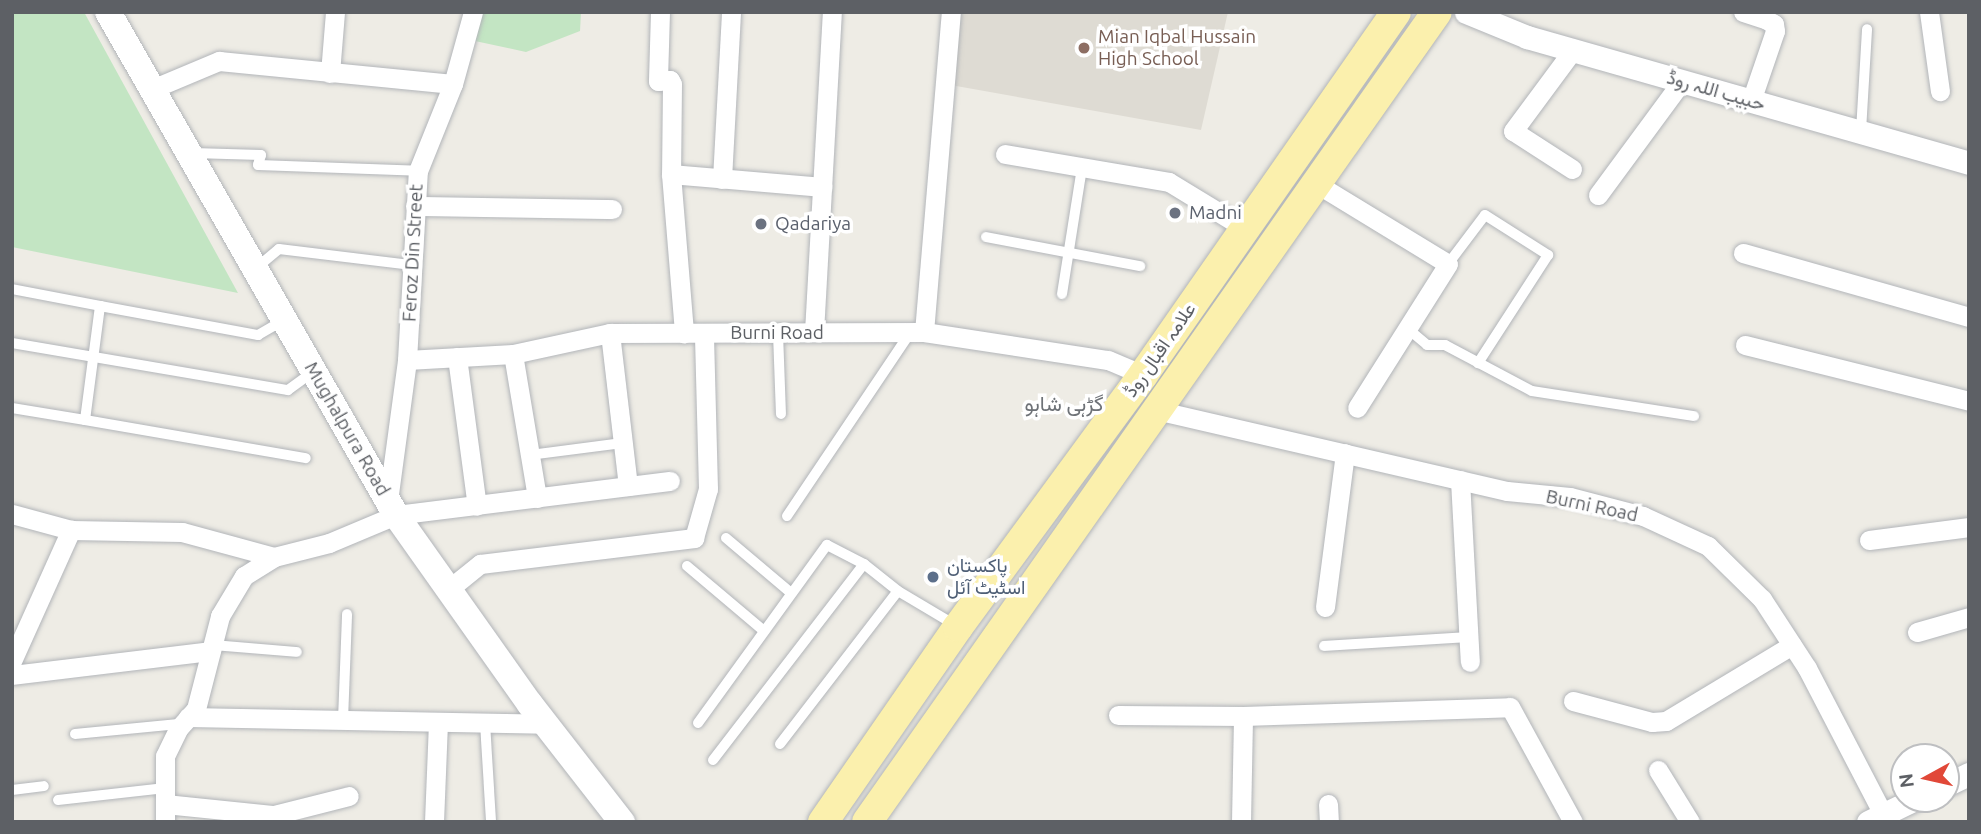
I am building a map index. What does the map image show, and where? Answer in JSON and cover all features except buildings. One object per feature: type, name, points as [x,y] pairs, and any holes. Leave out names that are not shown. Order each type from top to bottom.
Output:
[{"type":"main road","name":"Mughalpura Road","points":[[108,12],[392,508],[545,724],[622,822]]},
{"type":"main road","name":"علامہ اقبال روڈ","points":[[867,822],[1437,12]]},
{"type":"main road","name":"علامہ اقبال روڈ","points":[[823,822],[958,627],[1246,229],[1387,16]]},
{"type":"main road","points":[[977,603],[1007,624]]},
{"type":"street","points":[[330,73],[335,12]]},
{"type":"street","name":"Feroz Din Street","points":[[392,508],[407,360],[418,171],[453,84],[473,12]]},
{"type":"street","points":[[660,12],[657,80],[670,80],[672,84],[671,174],[684,333]]},
{"type":"street","points":[[722,179],[731,12]]},
{"type":"street","points":[[814,332],[832,12]]},
{"type":"street","points":[[917,332],[951,12]]},
{"type":"street","name":"حبیب اللہ روڈ","points":[[1466,12],[1527,37],[1969,163]]},
{"type":"street","points":[[1743,12],[1774,24],[1775,31],[1751,101]]},
{"type":"street","points":[[1928,12],[1940,91]]},
{"type":"street","points":[[1572,169],[1513,131],[1573,50]]},
{"type":"street","points":[[152,89],[219,61],[453,84]]},
{"type":"street","points":[[1598,195],[1682,81]]},
{"type":"street","points":[[1005,155],[1168,182],[1246,229]]},
{"type":"street","points":[[671,174],[822,187]]},
{"type":"street","points":[[1317,184],[1448,264],[1357,408]]},
{"type":"street","points":[[415,206],[612,209]]},
{"type":"street","points":[[1742,253],[1969,317]]},
{"type":"street","name":"Burni Road","points":[[407,360],[513,354],[610,333],[917,332],[1108,360],[1143,374]]},
{"type":"street","points":[[610,333],[628,486]]},
{"type":"street","points":[[449,589],[480,564],[694,538],[708,489],[704,333]]},
{"type":"street","points":[[1745,345],[1969,401]]},
{"type":"street","points":[[513,354],[537,498]]},
{"type":"street","points":[[457,357],[477,506]]},
{"type":"street","name":"Burni Road","points":[[1156,410],[1507,491],[1570,497],[1643,516],[1709,546],[1762,599],[1807,668],[1875,818]]},
{"type":"street","points":[[1325,607],[1345,453]]},
{"type":"street","points":[[1460,480],[1470,662]]},
{"type":"street","points":[[349,796],[274,815],[165,805],[165,756],[185,720],[196,709],[220,616],[244,576],[274,557],[329,543],[392,508],[477,506],[670,481]]},
{"type":"street","points":[[12,514],[71,530],[182,532],[274,557]]},
{"type":"street","points":[[1870,540],[1969,527]]},
{"type":"street","points":[[12,661],[71,530]]},
{"type":"street","points":[[1917,632],[1969,617]]},
{"type":"street","points":[[1573,701],[1652,722],[1666,721],[1792,645]]},
{"type":"street","points":[[12,675],[212,648]]},
{"type":"street","points":[[1118,715],[1242,716],[1510,707],[1573,822]]},
{"type":"street","points":[[1241,822],[1242,716]]},
{"type":"street","points":[[185,720],[545,724]]},
{"type":"street","points":[[434,822],[438,722]]},
{"type":"street","points":[[1658,770],[1690,822]]},
{"type":"lane","points":[[1861,132],[1867,29]]},
{"type":"lane","points":[[189,153],[261,155],[258,164],[418,171]]},
{"type":"lane","points":[[1062,294],[1082,167]]},
{"type":"lane","points":[[1448,264],[1485,215],[1548,255],[1478,363]]},
{"type":"lane","points":[[986,237],[1140,266]]},
{"type":"lane","points":[[255,269],[279,248],[412,265]]},
{"type":"lane","points":[[12,289],[258,335],[284,320]]},
{"type":"lane","points":[[85,420],[100,306]]},
{"type":"lane","points":[[1407,328],[1427,345],[1445,345],[1532,391],[1694,416]]},
{"type":"lane","points":[[778,332],[781,414]]},
{"type":"lane","points":[[787,516],[917,332]]},
{"type":"lane","points":[[12,343],[288,390],[314,372]]},
{"type":"lane","points":[[12,408],[306,458]]},
{"type":"lane","points":[[530,455],[623,443]]},
{"type":"lane","points":[[726,538],[791,593]]},
{"type":"lane","points":[[698,723],[827,545],[864,564],[898,591],[958,627]]},
{"type":"lane","points":[[713,760],[864,564]]},
{"type":"lane","points":[[687,566],[764,631]]},
{"type":"lane","points":[[780,744],[898,591]]},
{"type":"lane","points":[[343,720],[347,614]]},
{"type":"lane","points":[[1324,646],[1468,637]]},
{"type":"lane","points":[[212,648],[297,652]]},
{"type":"lane","points":[[75,734],[185,720]]},
{"type":"lane","points":[[485,723],[491,822]]},
{"type":"lane","points":[[12,790],[44,786]]},
{"type":"lane","points":[[58,800],[165,805]]},
{"type":"shaded area","name":"Mian Iqbal Hussain High School","points":[[951,12],[1228,12],[1201,130],[945,84]]},
{"type":"green space","points":[[12,12],[84,12],[238,293],[12,247]]},
{"type":"green space","points":[[479,12],[581,12],[580,31],[526,52],[475,41]]},
{"type":"place","name":"Mian Iqbal Hussain High School","points":[[1084,48]]},
{"type":"place","name":"Madni","points":[[1175,213]]},
{"type":"place","name":"Qadariya","points":[[761,224]]},
{"type":"place","name":"پاکستان اسٹیٹ آئل","points":[[933,577]]},
{"type":"district","name":"گڑہی شاہو","points":[[1064,403]]}]
